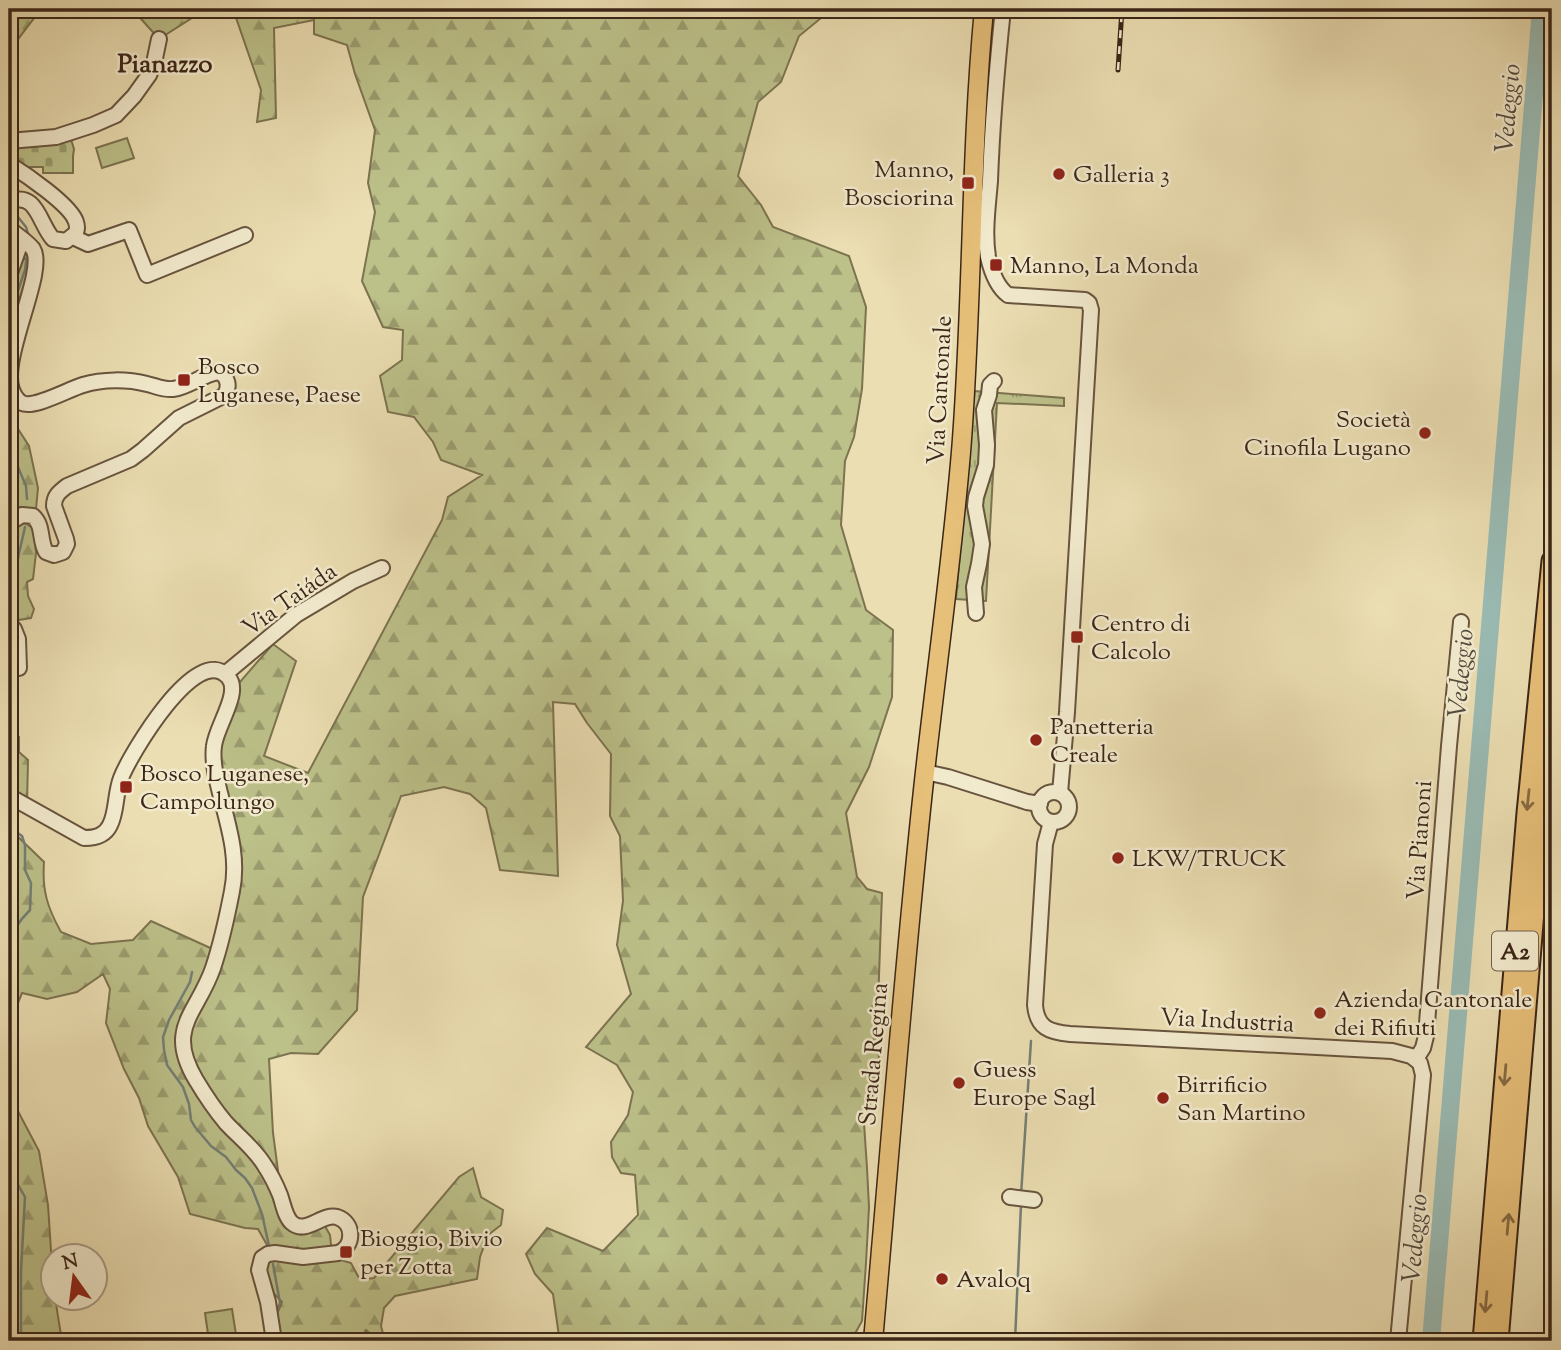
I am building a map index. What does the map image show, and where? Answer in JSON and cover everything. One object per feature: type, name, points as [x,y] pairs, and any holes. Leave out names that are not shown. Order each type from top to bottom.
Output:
[{"type":"highway","name":"A2","points":[[1482,1341],[1527,813],[1552,561]]},
{"type":"highway","name":"A2","points":[[1498,1341],[1552,723]]},
{"type":"main road","name":"Via Cantonale","points":[[925,772],[961,453],[975,127],[984,9]]},
{"type":"main road","name":"Strada Regina","points":[[873,1341],[925,772]]},
{"type":"street","points":[[1003,9],[992,133],[987,237],[990,265],[1000,287],[1008,295],[1085,300],[1090,304],[1091,310],[1068,712],[1060,793]]},
{"type":"street","points":[[9,141],[56,137],[116,116],[149,75],[159,39]]},
{"type":"street","points":[[9,164],[37,182],[73,216],[77,226],[73,237],[66,241],[53,239],[30,202],[22,198],[9,202]]},
{"type":"street","points":[[9,228],[34,253],[35,266],[9,370],[10,387],[23,403],[42,401],[84,385],[101,382],[133,382],[173,389],[219,372],[225,377],[228,388],[222,397],[179,418],[144,450],[67,486],[58,493],[54,506],[67,544],[63,552],[54,555],[46,552],[42,544],[41,526],[33,516],[22,515],[9,523]]},
{"type":"street","points":[[73,237],[88,244],[129,230],[147,275],[245,235]]},
{"type":"street","points":[[9,276],[25,242]]},
{"type":"street","points":[[976,613],[974,587],[982,544],[975,506],[986,465],[984,410],[993,381]]},
{"type":"street","name":"Via Taiáda","points":[[225,674],[296,615],[353,581],[382,568]]},
{"type":"street","name":"Via Pianoni","points":[[1416,1059],[1426,1036],[1461,622]]},
{"type":"street","points":[[9,628],[17,634],[19,668]]},
{"type":"street","points":[[9,796],[84,838],[103,834],[110,827],[120,780],[130,758],[167,703],[186,684],[204,672],[216,670],[225,674],[232,683],[233,694],[218,729],[213,752],[233,847],[233,889],[213,968],[184,1029],[184,1054],[191,1072],[220,1115],[262,1162],[290,1221],[296,1226],[304,1226],[328,1217],[336,1217],[348,1225],[351,1233],[348,1246],[338,1253],[303,1256],[275,1252],[262,1258],[259,1270],[268,1301],[274,1341]]},
{"type":"street","points":[[925,772],[1040,804]]},
{"type":"street","points":[[1050,792],[1060,793],[1068,799],[1069,810],[1065,818],[1051,822],[1043,817],[1040,804],[1050,792]]},
{"type":"street","name":"Via Industria","points":[[1051,822],[1045,844],[1035,1005],[1038,1019],[1045,1028],[1056,1033],[1070,1034],[1392,1051],[1416,1059]]},
{"type":"street","points":[[1398,1341],[1423,1075],[1416,1059]]},
{"type":"green space","points":[[9,9],[41,9],[9,51]]},
{"type":"green space","points":[[132,9],[206,9],[159,39]]},
{"type":"green space","points":[[233,9],[832,9],[799,36],[781,82],[758,102],[738,176],[761,205],[773,227],[849,256],[866,307],[862,389],[854,437],[845,461],[841,525],[866,610],[893,630],[892,697],[869,767],[846,813],[857,877],[867,889],[882,893],[877,1031],[880,1072],[864,1123],[869,1207],[866,1263],[862,1321],[851,1341],[555,1341],[559,1336],[553,1294],[535,1274],[526,1254],[547,1228],[603,1251],[638,1215],[635,1175],[621,1173],[612,1157],[611,1142],[628,1115],[633,1092],[617,1065],[586,1047],[631,994],[617,945],[623,901],[620,836],[610,816],[611,754],[575,704],[553,702],[558,876],[500,870],[486,808],[470,794],[444,787],[401,796],[363,897],[357,1010],[318,1054],[291,1053],[269,1059],[273,1133],[282,1201],[290,1221],[321,1219],[330,1235],[332,1254],[351,1263],[360,1280],[374,1278],[459,1177],[473,1168],[481,1197],[503,1210],[501,1225],[488,1235],[480,1257],[477,1279],[395,1296],[384,1308],[381,1326],[385,1341],[375,1341],[366,1330],[359,1341],[282,1341],[277,1314],[282,1302],[262,1281],[271,1252],[258,1229],[190,1214],[178,1177],[148,1126],[139,1098],[106,1023],[110,989],[103,974],[77,992],[47,999],[22,993],[9,1025],[9,828],[44,862],[46,898],[61,932],[91,944],[133,940],[151,921],[217,951],[233,889],[215,769],[233,690],[273,644],[296,661],[264,756],[308,773],[442,520],[448,497],[482,475],[441,460],[433,442],[414,417],[388,412],[380,376],[402,360],[403,330],[383,327],[362,281],[375,212],[368,183],[375,130],[347,45],[314,34],[314,20],[274,28],[276,118],[257,122],[261,90]]},
{"type":"green space","points":[[69,133],[74,149],[73,173],[43,173],[43,167],[24,167],[9,158],[9,141]]},
{"type":"green space","points":[[127,138],[134,158],[102,168],[96,148]]},
{"type":"green space","points":[[24,258],[31,266],[10,325],[9,336],[9,285]]},
{"type":"green space","points":[[974,391],[1064,398],[1064,406],[997,403],[986,601],[956,599]]},
{"type":"green space","points":[[9,415],[29,446],[38,488],[36,509],[9,509]]},
{"type":"green space","points":[[25,523],[34,529],[36,553],[33,579],[27,582],[28,596],[34,609],[31,618],[12,621],[9,638],[9,532],[15,525]]},
{"type":"green space","points":[[9,727],[19,737],[19,752],[28,760],[27,805],[20,802],[9,827]]},
{"type":"green space","points":[[9,1094],[39,1151],[48,1205],[50,1242],[38,1242],[38,1312],[57,1312],[62,1341],[9,1341]]},
{"type":"green space","points":[[232,1309],[237,1341],[209,1341],[205,1313]]},
{"type":"waterway","name":"Vedeggio","points":[[1431,1341],[1541,9]]},
{"type":"waterway","points":[[13,211],[26,227],[29,237]]},
{"type":"waterway","points":[[9,317],[25,270],[27,254]]},
{"type":"waterway","points":[[9,446],[26,486],[27,499]]},
{"type":"waterway","points":[[9,598],[25,527]]},
{"type":"waterway","points":[[9,827],[22,836],[25,845],[25,870],[31,883],[30,910],[17,925],[9,944]]},
{"type":"waterway","points":[[192,972],[190,982],[169,1020],[163,1037],[167,1065],[183,1087],[195,1127],[211,1146],[226,1157],[252,1188],[262,1214],[269,1246]]},
{"type":"waterway","points":[[1021,1195],[1031,1041]]},
{"type":"waterway","points":[[9,1169],[25,1197],[21,1341]]},
{"type":"waterway","points":[[1015,1341],[1021,1205]]},
{"type":"waterway","points":[[273,1264],[280,1303],[276,1312]]},
{"type":"railway","points":[[1118,70],[1122,9]]},
{"type":"place","name":"Galleria 3","points":[[1059,174]]},
{"type":"place","name":"Manno, Bosciorina","points":[[968,183]]},
{"type":"place","name":"Manno, La Monda","points":[[996,265]]},
{"type":"place","name":"Bosco Luganese, Paese","points":[[184,380]]},
{"type":"place","name":"Società Cinofila Lugano","points":[[1425,433]]},
{"type":"place","name":"Centro di Calcolo","points":[[1077,637]]},
{"type":"place","name":"Panetteria Creale","points":[[1036,740]]},
{"type":"place","name":"Bosco Luganese, Campolungo","points":[[126,787]]},
{"type":"place","name":"LKW/TRUCK","points":[[1118,858]]},
{"type":"place","name":"Azienda Cantonale dei Rifiuti","points":[[1320,1013]]},
{"type":"place","name":"Guess Europe Sagl","points":[[959,1083]]},
{"type":"place","name":"Birrificio San Martino","points":[[1163,1098]]},
{"type":"place","name":"Bioggio, Bivio per Zotta","points":[[346,1252]]},
{"type":"place","name":"Avaloq","points":[[942,1279]]},
{"type":"district","name":"Pianazzo","points":[[165,63]]}]
